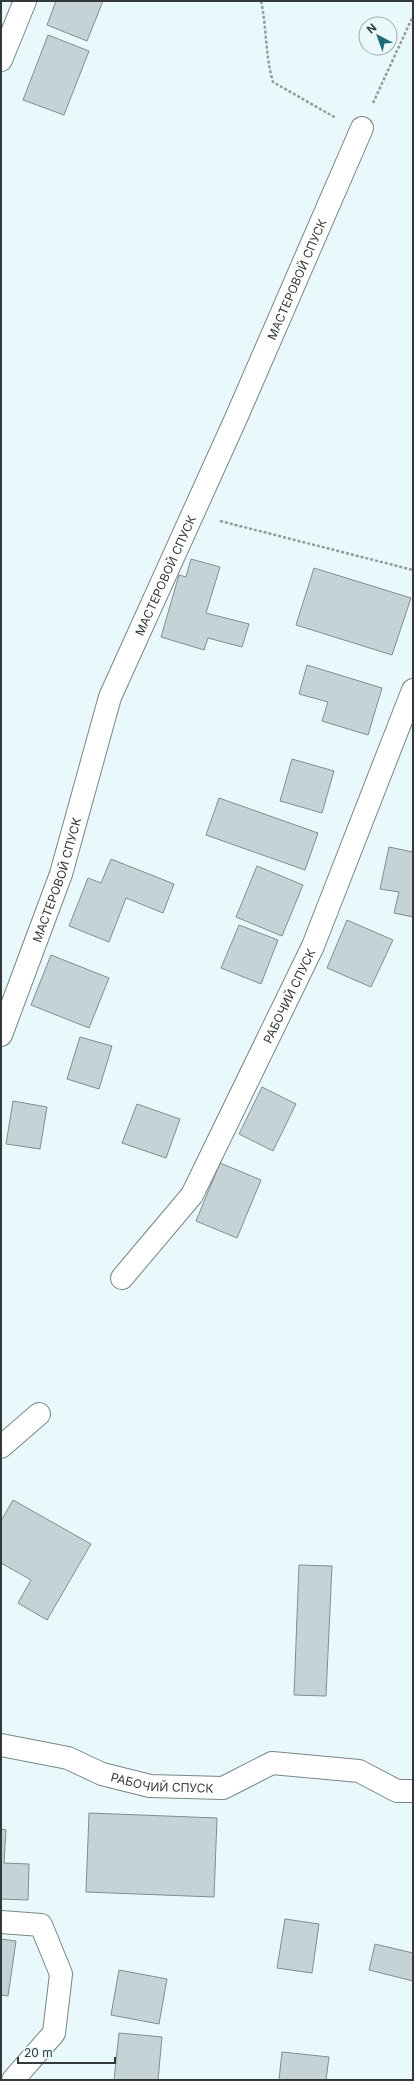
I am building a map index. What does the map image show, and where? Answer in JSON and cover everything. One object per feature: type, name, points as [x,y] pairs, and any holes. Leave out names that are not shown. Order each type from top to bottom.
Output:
[{"type":"street","points":[[1,60],[25,1]]},
{"type":"street","name":"МАСТЕРОВОЙ СПУСК","points":[[1,1035],[61,874],[110,696],[237,416],[362,128]]},
{"type":"street","name":"РАБОЧИЙ СПУСК","points":[[122,1278],[192,1195],[312,946],[413,690]]},
{"type":"street","points":[[1,1447],[39,1414]]},
{"type":"street","name":"РАБОЧИЙ СПУСК","points":[[1,1745],[68,1758],[102,1774],[150,1786],[223,1788],[272,1763],[359,1771],[397,1791],[413,1791]]},
{"type":"street","points":[[1,1922],[41,1926],[61,1974],[54,2033],[12,2080]]},
{"type":"path","points":[[261,1],[266,23],[267,62],[273,82],[318,109],[362,128],[413,16]]},
{"type":"path","points":[[193,514],[413,570]]},
{"type":"building","points":[[56,1],[103,1],[87,41],[47,25]]},
{"type":"building","points":[[48,35],[89,51],[64,115],[23,100]]},
{"type":"building","points":[[191,559],[220,567],[206,613],[249,624],[242,647],[208,638],[204,650],[161,637],[179,575],[186,577]]},
{"type":"building","points":[[314,568],[411,598],[392,655],[296,625]]},
{"type":"building","points":[[307,665],[382,688],[368,735],[322,721],[328,702],[299,694]]},
{"type":"building","points":[[292,759],[334,771],[322,813],[280,801]]},
{"type":"building","points":[[219,798],[318,833],[305,870],[206,835]]},
{"type":"building","points":[[389,847],[413,852],[413,917],[394,913],[399,892],[380,889]]},
{"type":"building","points":[[111,859],[174,884],[163,913],[126,898],[109,942],[69,926],[88,878],[101,883]]},
{"type":"building","points":[[257,866],[303,885],[282,936],[236,917]]},
{"type":"building","points":[[347,920],[393,940],[371,987],[327,968]]},
{"type":"building","points":[[239,925],[278,940],[261,984],[221,968]]},
{"type":"building","points":[[51,955],[109,978],[89,1028],[31,1005]]},
{"type":"building","points":[[80,1037],[112,1046],[99,1089],[67,1079]]},
{"type":"building","points":[[262,1087],[296,1104],[273,1151],[239,1134]]},
{"type":"building","points":[[13,1101],[47,1107],[40,1149],[6,1144]]},
{"type":"building","points":[[137,1104],[180,1119],[166,1158],[122,1143]]},
{"type":"building","points":[[220,1163],[261,1180],[237,1238],[196,1221]]},
{"type":"building","points":[[13,1500],[91,1544],[47,1620],[18,1603],[31,1580],[1,1563],[1,1521]]},
{"type":"building","points":[[299,1565],[332,1566],[326,1696],[294,1695]]},
{"type":"building","points":[[89,1813],[217,1818],[214,1897],[86,1892]]},
{"type":"building","points":[[1,1829],[6,1830],[4,1863],[29,1864],[28,1900],[1,1899]]},
{"type":"building","points":[[285,1919],[319,1924],[312,1973],[277,1968]]},
{"type":"building","points":[[1,1939],[16,1941],[8,1996],[1,1995]]},
{"type":"building","points":[[375,1944],[413,1953],[413,1981],[369,1970]]},
{"type":"building","points":[[119,1970],[167,1979],[159,2024],[111,2015]]},
{"type":"building","points":[[119,2033],[162,2037],[158,2080],[114,2080]]},
{"type":"building","points":[[282,2052],[329,2057],[326,2080],[279,2080]]}]
